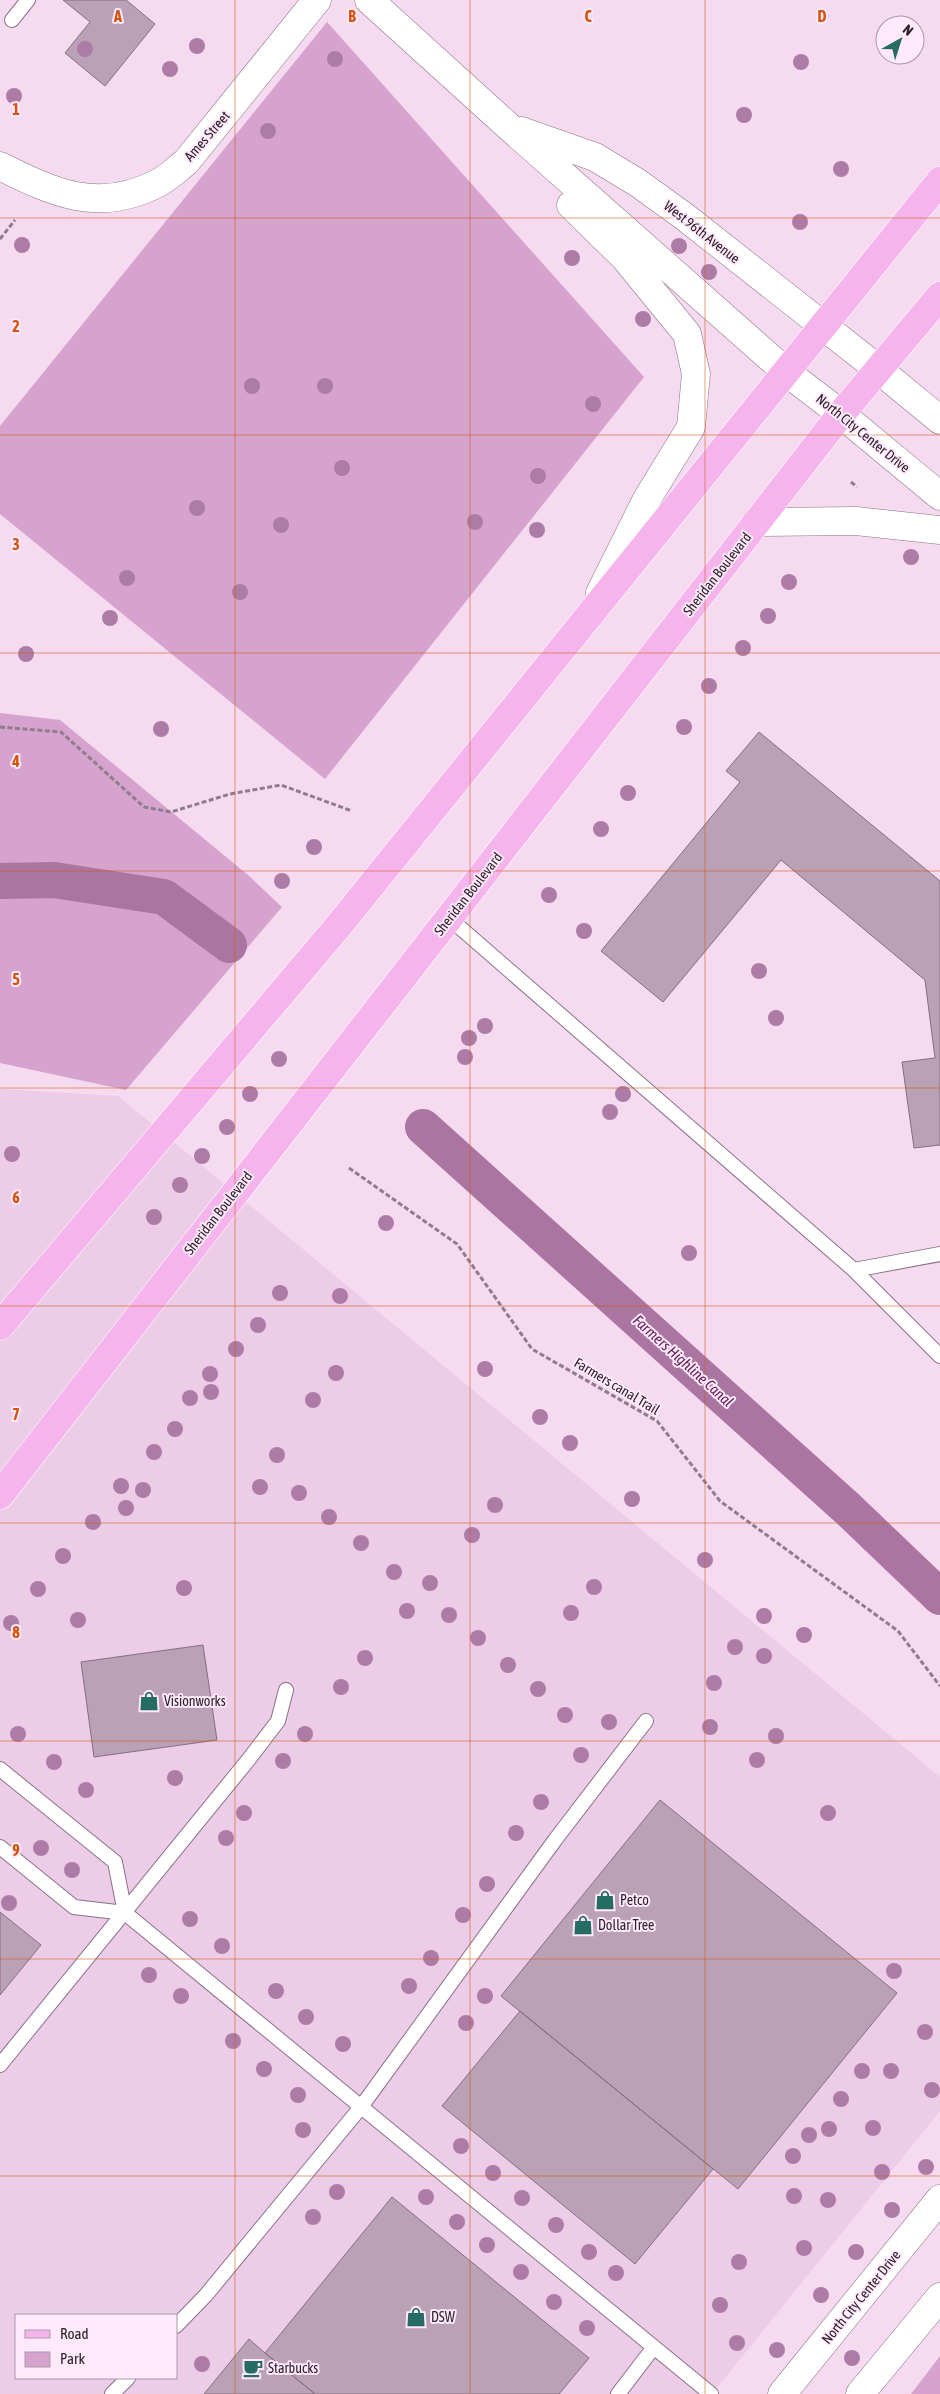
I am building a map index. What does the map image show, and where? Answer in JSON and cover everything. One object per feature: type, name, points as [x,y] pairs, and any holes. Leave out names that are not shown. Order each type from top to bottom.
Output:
[{"type":"main road","points":[[0,1326],[340,924],[940,181]]},
{"type":"main road","name":"Sheridan Boulevard","points":[[0,1495],[841,414],[940,296]]},
{"type":"street","name":"Ames Street","points":[[0,166],[46,189],[87,198],[122,196],[159,183],[186,162],[317,0]]},
{"type":"street","name":"West 96th Avenue","points":[[369,0],[508,126],[785,371]]},
{"type":"street","name":"West 96th Avenue","points":[[508,126],[595,157],[638,183],[823,324],[878,370]]},
{"type":"street","points":[[508,126],[549,184],[625,258],[686,334],[696,374],[691,427],[647,499],[589,615]]},
{"type":"street","points":[[878,370],[940,420]]},
{"type":"street","name":"North City Center Drive","points":[[785,371],[841,414],[940,496]]},
{"type":"street","points":[[757,522],[856,521],[940,530]]},
{"type":"street","name":"North City Center Drive","points":[[782,2394],[940,2199]]},
{"type":"street","points":[[860,2394],[940,2297]]},
{"type":"lane","points":[[12,20],[28,0]]},
{"type":"lane","points":[[449,918],[854,1270],[940,1356]]},
{"type":"lane","points":[[854,1270],[940,1254]]},
{"type":"lane","points":[[0,2066],[278,1721],[286,1690]]},
{"type":"lane","points":[[178,2324],[206,2295],[361,2106],[555,1840],[646,1721]]},
{"type":"lane","points":[[0,1769],[115,1862],[125,1912]]},
{"type":"lane","points":[[0,1847],[74,1907],[125,1912],[711,2394]]},
{"type":"lane","points":[[618,2394],[654,2347]]},
{"type":"lane","points":[[112,2394],[127,2379]]},
{"type":"path","points":[[0,239],[15,220]]},
{"type":"path","points":[[0,727],[61,732],[144,807],[171,812],[230,794],[281,785],[352,811]]},
{"type":"path","name":"Farmers canal Trail","points":[[349,1168],[458,1244],[532,1349],[657,1421],[720,1501],[898,1631],[940,1686]]},
{"type":"shaded area","points":[[0,1089],[118,1096],[940,1777],[940,2111],[712,2394],[0,2394]]},
{"type":"green space","points":[[327,22],[644,377],[325,779],[0,514],[0,426]]},
{"type":"green space","points":[[0,713],[60,720],[248,875],[282,907],[126,1090],[0,1063]]},
{"type":"green space","points":[[940,2356],[940,2394],[911,2394]]},
{"type":"building","points":[[63,0],[126,0],[155,24],[105,86],[65,53],[90,22]]},
{"type":"building","points":[[759,732],[940,881],[940,1145],[914,1148],[902,1062],[935,1058],[925,980],[781,860],[663,1002],[601,951],[740,782],[726,771]]},
{"type":"building","name":"Visionworks","points":[[203,1645],[217,1740],[94,1757],[81,1662]]},
{"type":"building","points":[[660,1800],[897,1993],[738,2189],[501,1996]]},
{"type":"building","points":[[0,1912],[41,1945],[0,1995]]},
{"type":"building","points":[[520,2011],[713,2169],[635,2264],[442,2106]]},
{"type":"building","name":"DSW","points":[[392,2197],[589,2358],[559,2394],[315,2394],[265,2353]]},
{"type":"building","points":[[249,2339],[265,2353],[315,2394],[204,2394]]},
{"type":"waterway","name":"Farmers Highline Canal","points":[[0,881],[54,880],[164,897],[229,945]]},
{"type":"waterway","name":"Farmers Highline Canal","points":[[423,1127],[848,1509],[940,1597]]},
{"type":"place","name":"Visionworks","points":[[149,1701]]},
{"type":"place","name":"Petco","points":[[605,1900]]},
{"type":"place","name":"Dollar Tree","points":[[583,1925]]},
{"type":"place","name":"DSW","points":[[416,2317]]},
{"type":"place","name":"Starbucks","points":[[253,2368]]}]
